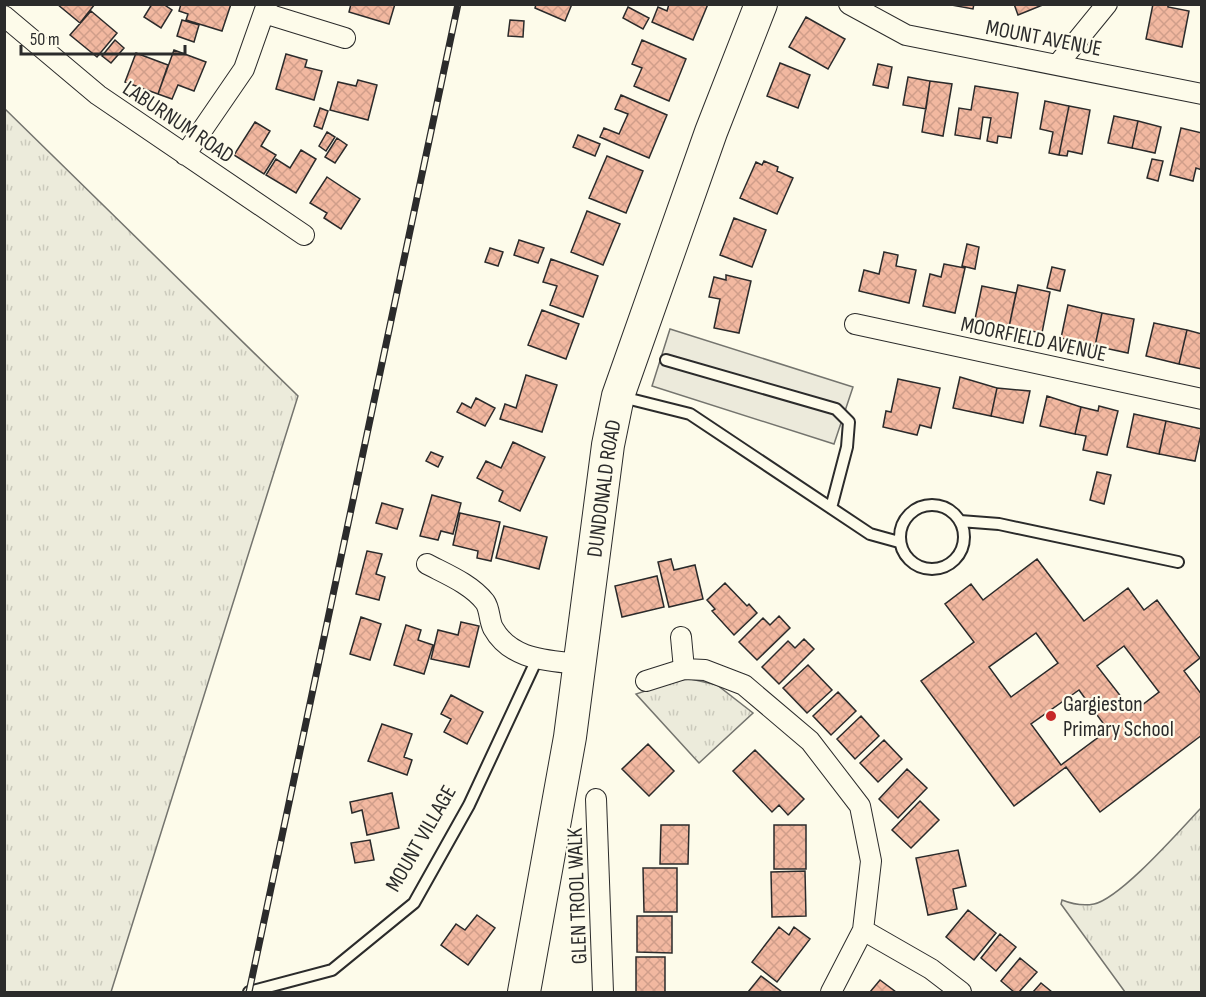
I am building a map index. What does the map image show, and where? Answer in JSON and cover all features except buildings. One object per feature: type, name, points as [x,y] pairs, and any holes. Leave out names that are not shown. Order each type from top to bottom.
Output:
[{"type":"main road","name":"DUNDONALD ROAD","points":[[524,993],[570,737],[578,664],[618,396],[711,132],[761,4]]},
{"type":"street","name":"MOUNT AVENUE","points":[[849,4],[906,35],[1202,94]]},
{"type":"street","points":[[1059,64],[1107,4]]},
{"type":"street","points":[[185,155],[244,69],[266,9],[345,38]]},
{"type":"street","name":"LABURNUM ROAD","points":[[4,16],[98,95],[304,236]]},
{"type":"street","name":"MOORFIELD AVENUE","points":[[855,324],[1202,399]]},
{"type":"street","points":[[427,564],[463,584],[485,603],[493,628],[511,650],[537,659],[578,664]]},
{"type":"street","points":[[681,637],[684,669]]},
{"type":"street","points":[[646,681],[684,669],[705,670],[744,685],[810,741],[860,806],[871,861],[863,930],[831,993]]},
{"type":"street","name":"GLEN TROOL WALK","points":[[596,798],[603,993]]},
{"type":"street","points":[[863,930],[931,969],[961,993]]},
{"type":"lane","points":[[666,360],[836,409],[844,416],[849,422],[847,447],[831,508]]},
{"type":"lane","points":[[618,396],[690,414],[870,534],[899,542]]},
{"type":"lane","points":[[925,505],[945,507],[960,521],[964,540],[961,551],[945,567],[924,569],[912,563],[904,555],[899,542],[900,530],[906,517],[925,505]]},
{"type":"lane","points":[[960,521],[999,524],[1179,562]]},
{"type":"lane","name":"MOUNT VILLAGE","points":[[249,993],[332,970],[414,903],[469,805],[537,659]]},
{"type":"green space","points":[[4,108],[298,396],[111,992],[5,992]]},
{"type":"green space","points":[[691,679],[717,685],[753,713],[699,763],[636,694],[678,680]]},
{"type":"green space","points":[[1201,808],[1201,992],[1125,992],[1061,904],[1062,900],[1074,904],[1094,904],[1119,890],[1150,862]]},
{"type":"shaded area","points":[[670,329],[853,387],[834,444],[652,386]]},
{"type":"railway","points":[[249,992],[458,4]]},
{"type":"place","name":"Gargieston Primary School","points":[[1051,716]]}]
